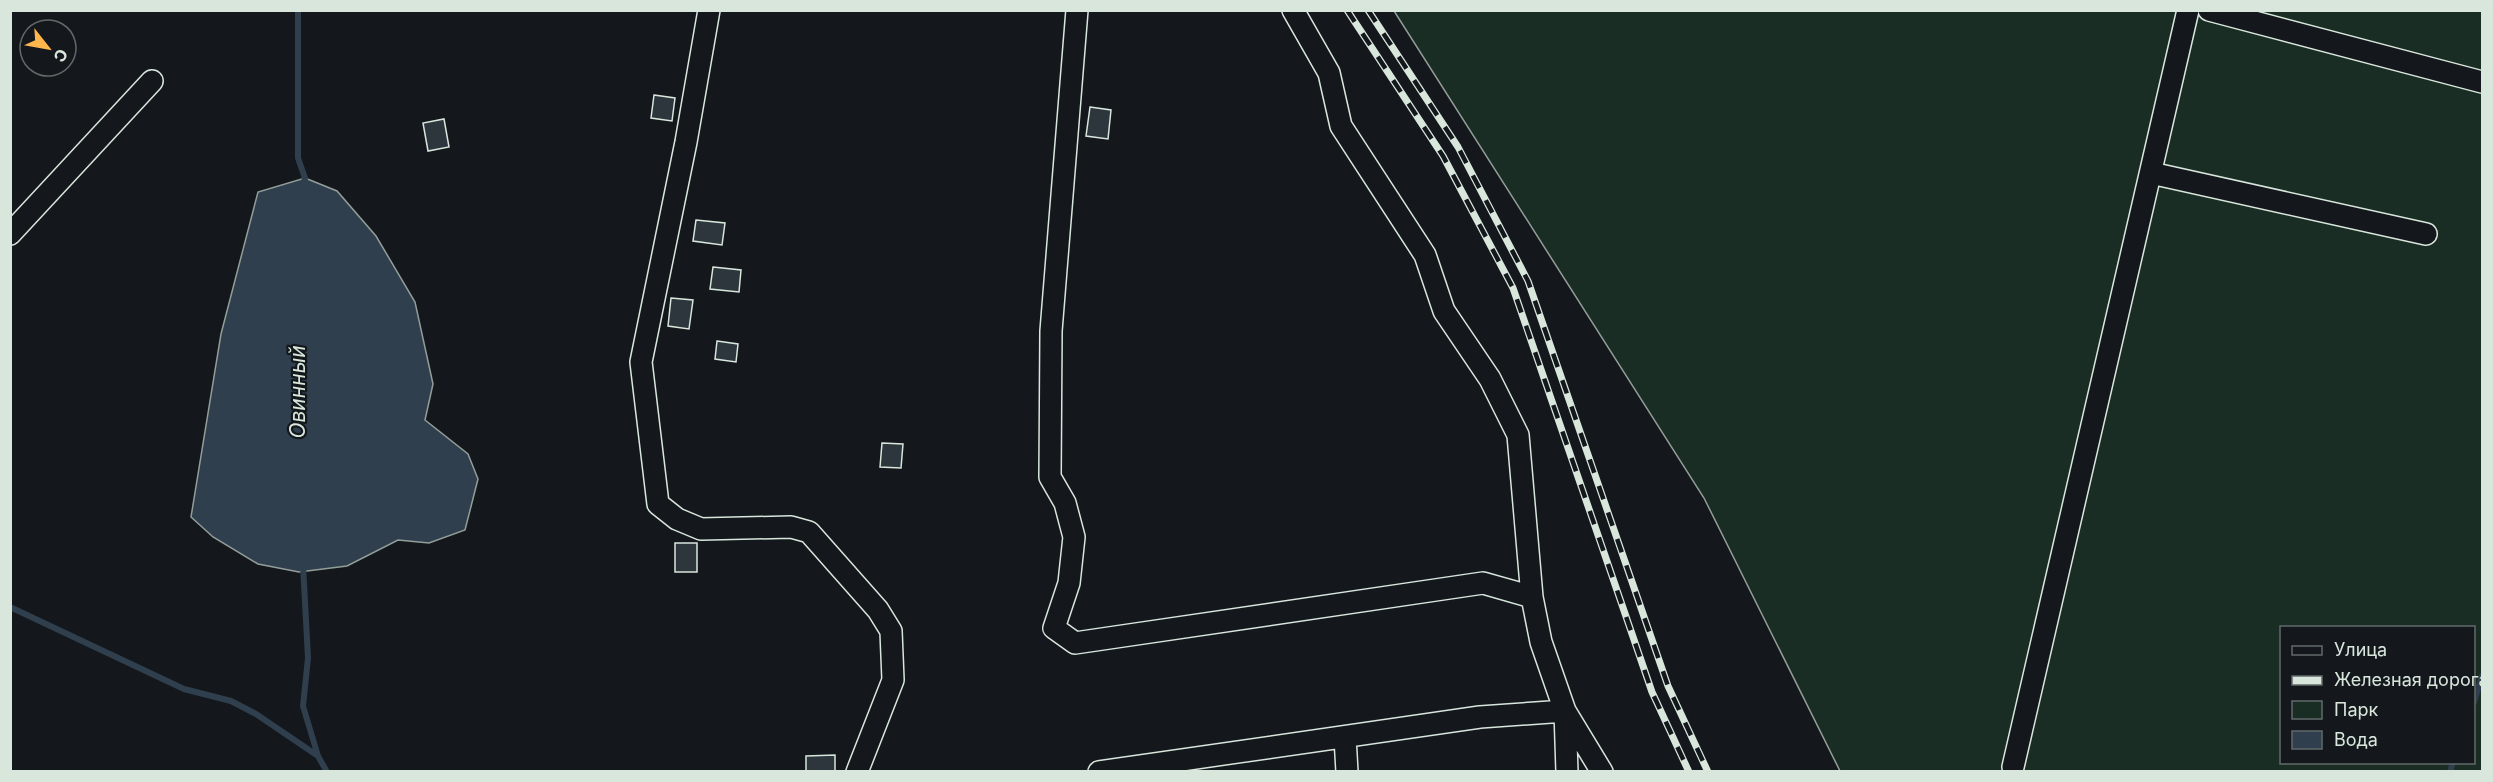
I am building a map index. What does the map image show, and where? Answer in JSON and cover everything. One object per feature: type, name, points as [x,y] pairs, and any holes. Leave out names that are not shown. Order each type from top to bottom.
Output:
[{"type":"street","points":[[708,10],[686,142],[641,362],[658,504],[676,519],[700,528],[791,527],[809,532],[878,610],[891,631],[893,680],[857,771]]},
{"type":"street","points":[[1077,10],[1052,331],[1050,466],[1050,477],[1065,503],[1074,537],[1069,583],[1054,628],[1075,643],[1482,583],[1532,597]]},
{"type":"street","points":[[1293,10],[1329,73],[1341,126],[1425,255],[1444,311],[1490,379],[1518,435],[1532,597],[1540,642],[1565,711],[1602,771]]},
{"type":"street","points":[[2013,767],[2188,10]]},
{"type":"street","points":[[2209,10],[2482,82]]},
{"type":"street","points":[[10,234],[152,81]]},
{"type":"street","points":[[2151,173],[2426,234]]},
{"type":"street","points":[[1099,771],[1480,717],[1565,711]]},
{"type":"street","points":[[1565,711],[1567,771]]},
{"type":"street","points":[[1345,737],[1347,771]]},
{"type":"green space","points":[[1394,11],[2482,11],[2482,771],[1840,771],[1704,498]]},
{"type":"water","points":[[305,178],[337,191],[376,236],[415,302],[433,384],[425,420],[468,454],[478,479],[465,530],[429,543],[398,540],[347,566],[299,572],[258,564],[213,537],[191,517],[221,334],[258,192]]},
{"type":"building","points":[[654,95],[675,98],[672,121],[651,118]]},
{"type":"building","points":[[1090,107],[1111,110],[1108,139],[1086,136]]},
{"type":"building","points":[[444,119],[449,147],[428,151],[423,123]]},
{"type":"building","points":[[696,220],[725,223],[722,245],[693,241]]},
{"type":"building","points":[[713,267],[741,270],[739,292],[710,289]]},
{"type":"building","points":[[671,298],[693,300],[689,329],[668,326]]},
{"type":"building","points":[[717,341],[738,344],[736,362],[715,359]]},
{"type":"building","points":[[882,443],[903,444],[901,468],[880,467]]},
{"type":"building","points":[[675,543],[697,543],[697,572],[675,572]]},
{"type":"building","points":[[835,755],[835,772],[806,772],[806,756]]},
{"type":"waterway","name":"Овинный","points":[[298,10],[298,158],[305,178],[303,186]]},
{"type":"waterway","name":"Овинный","points":[[303,565],[308,658],[303,706],[318,756],[327,772]]},
{"type":"waterway","points":[[10,607],[184,689],[231,701],[256,714],[318,756]]},
{"type":"waterway","points":[[2475,699],[2482,676]]},
{"type":"waterway","points":[[2450,772],[2452,764]]},
{"type":"railway","points":[[1347,10],[1443,156],[1513,288],[1652,692],[1689,772]]},
{"type":"railway","points":[[1368,10],[1458,147],[1528,281],[1668,686],[1708,772]]}]
